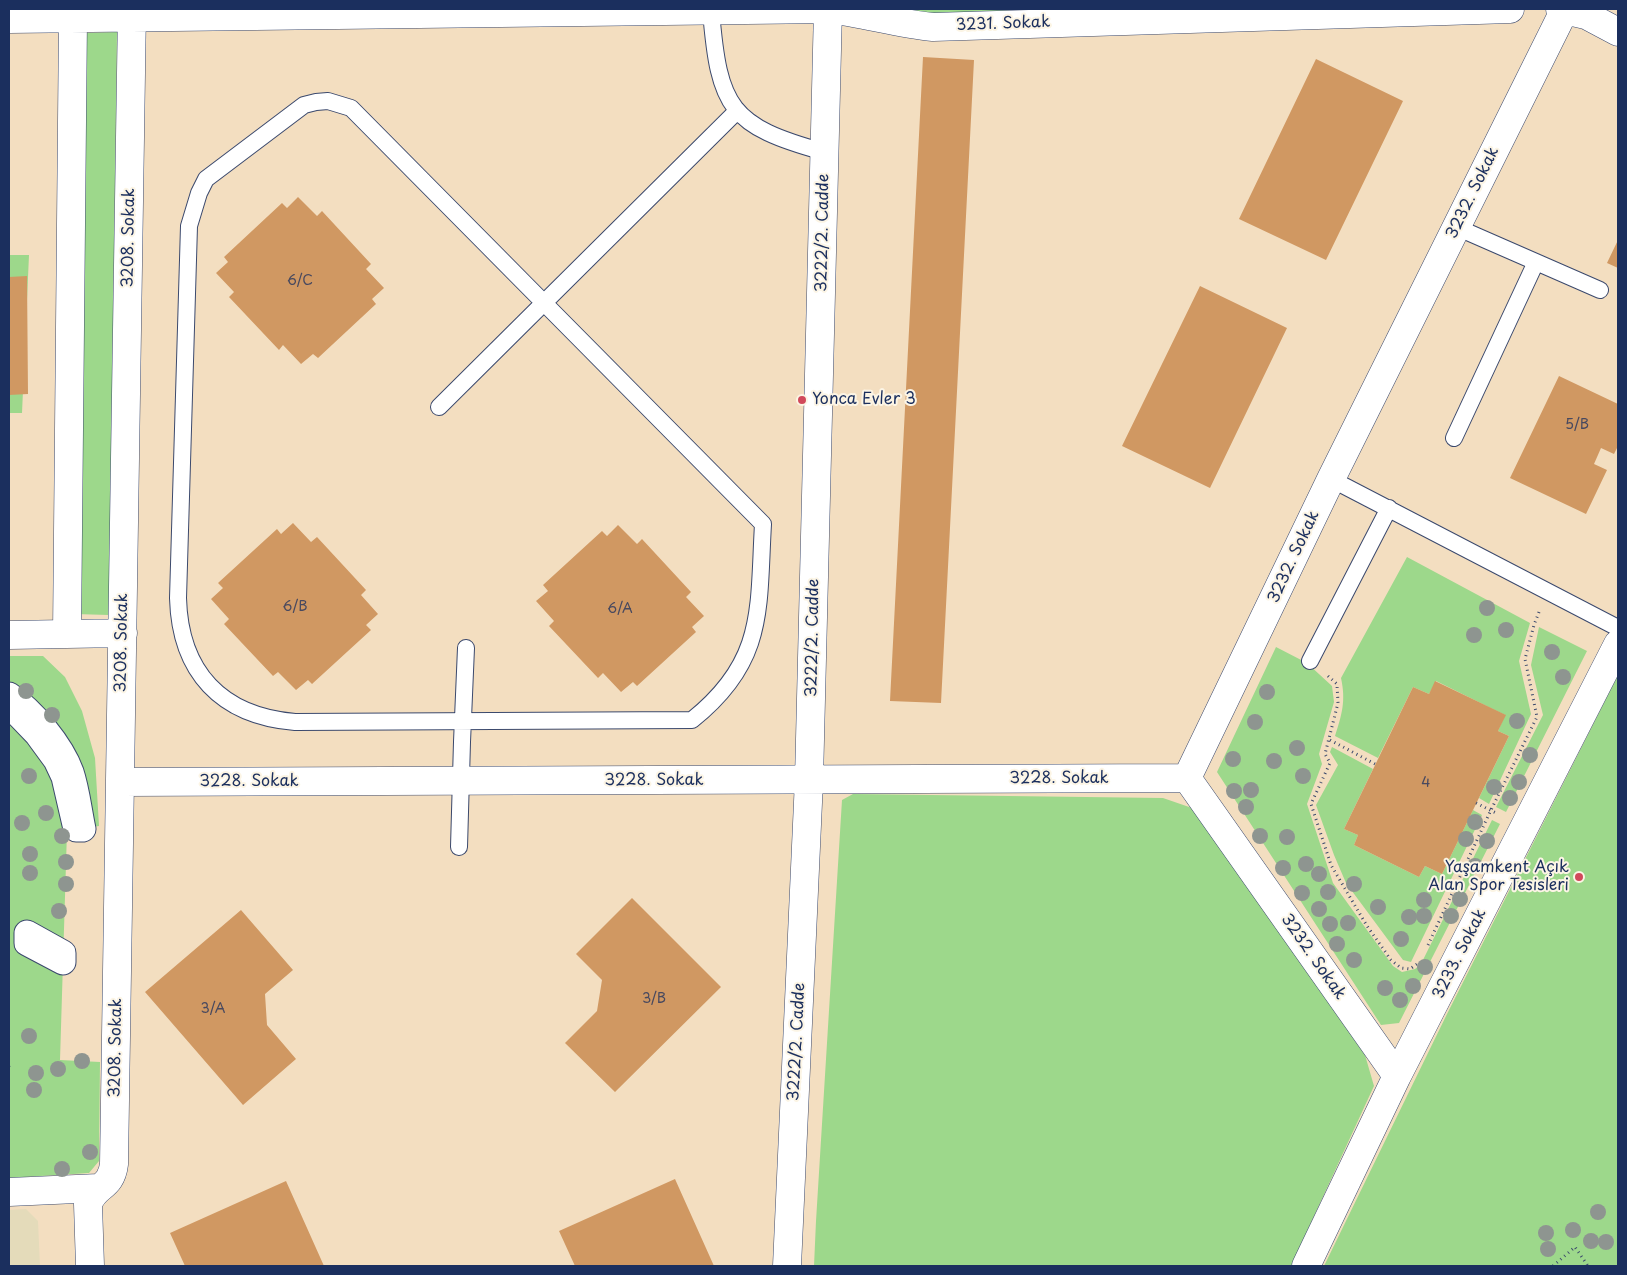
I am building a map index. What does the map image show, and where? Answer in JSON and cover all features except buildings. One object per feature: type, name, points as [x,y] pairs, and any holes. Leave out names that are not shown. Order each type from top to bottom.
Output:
[{"type":"street","name":"3231. Sokak","points":[[9,20],[73,19],[132,13],[828,9],[852,12],[912,25],[933,26],[1510,9]]},
{"type":"street","name":"3222/2. Cadde","points":[[787,1266],[809,780],[828,9]]},
{"type":"street","points":[[1560,9],[1586,15],[1618,32]]},
{"type":"street","name":"3232. Sokak","points":[[1398,1076],[1187,778],[1331,479],[1565,9]]},
{"type":"street","name":"3208. Sokak","points":[[90,1266],[88,1204],[91,1195],[109,1180],[113,1173],[114,1164],[132,13]]},
{"type":"street","points":[[67,634],[73,19]]},
{"type":"street","points":[[9,635],[123,633]]},
{"type":"street","name":"3233. Sokak","points":[[1306,1266],[1398,1076],[1618,644]]},
{"type":"street","points":[[9,695],[34,718],[48,734],[62,755],[71,773],[83,828],[76,829],[64,777],[56,760],[9,704]]},
{"type":"street","name":"3228. Sokak","points":[[120,782],[1187,778]]},
{"type":"street","points":[[9,1192],[99,1188]]},
{"type":"lane","points":[[711,11],[717,67],[724,91],[736,112],[754,126],[774,136],[824,152]]},
{"type":"lane","points":[[328,101],[351,108],[764,524],[757,622],[750,648],[738,671],[722,692],[692,720],[462,721],[294,722],[272,720],[251,714],[231,703],[213,689],[200,674],[182,638],[178,598],[189,226],[199,193],[206,179],[304,105],[316,102],[328,101]]},
{"type":"lane","points":[[439,407],[736,112]]},
{"type":"lane","points":[[1456,227],[1600,290]]},
{"type":"lane","points":[[1454,438],[1536,262]]},
{"type":"lane","points":[[1331,479],[1618,628]]},
{"type":"lane","points":[[1310,661],[1389,508]]},
{"type":"lane","points":[[459,847],[466,648]]},
{"type":"path","points":[[1427,946],[1537,717],[1526,659],[1534,625],[1549,592]]},
{"type":"path","points":[[1310,661],[1337,684],[1338,703],[1325,754],[1330,763],[1311,804],[1331,865],[1367,926],[1391,960],[1401,968],[1410,969],[1419,964],[1423,955]]},
{"type":"path","points":[[1330,740],[1375,764]]},
{"type":"path","points":[[1553,1266],[1574,1247],[1588,1266]]},
{"type":"shaded area","points":[[26,1209],[38,1221],[40,1266],[9,1266],[9,1210]]},
{"type":"green space","points":[[904,9],[1196,9],[913,15]]},
{"type":"green space","points":[[117,32],[109,615],[74,614],[85,33]]},
{"type":"green space","points":[[9,255],[29,255],[22,413],[9,413]]},
{"type":"green space","points":[[1407,557],[1530,623],[1519,661],[1531,714],[1489,804],[1479,798],[1509,736],[1498,731],[1505,715],[1436,681],[1429,694],[1413,687],[1378,758],[1335,736],[1342,707],[1341,678]]},
{"type":"green space","points":[[1539,627],[1587,651],[1506,812],[1496,807],[1543,715],[1531,665]]},
{"type":"green space","points":[[1276,647],[1307,663],[1332,686],[1334,702],[1319,754],[1322,764],[1307,804],[1333,883],[1393,966],[1402,972],[1415,969],[1421,964],[1492,820],[1500,824],[1399,1023],[1381,1025],[1217,772]]},
{"type":"green space","points":[[9,656],[43,656],[65,677],[82,711],[95,758],[99,826],[67,831],[60,1060],[100,1062],[99,1161],[89,1173],[9,1178]]},
{"type":"green space","points":[[1618,675],[1618,1266],[1324,1266],[1447,1014]]},
{"type":"green space","points":[[1332,747],[1373,769],[1344,829],[1358,835],[1354,845],[1419,877],[1425,866],[1442,874],[1473,810],[1482,815],[1411,962],[1403,960],[1346,883],[1334,855],[1316,805],[1338,765],[1330,752]]},
{"type":"green space","points":[[853,794],[1163,798],[1192,808],[1365,1055],[1374,1086],[1291,1266],[814,1266],[842,800]]},
{"type":"place","name":"Yonca Evler 3","points":[[802,400]]},
{"type":"place","name":"Yaşamkent Açık Alan Spor Tesisleri","points":[[1579,877]]}]
